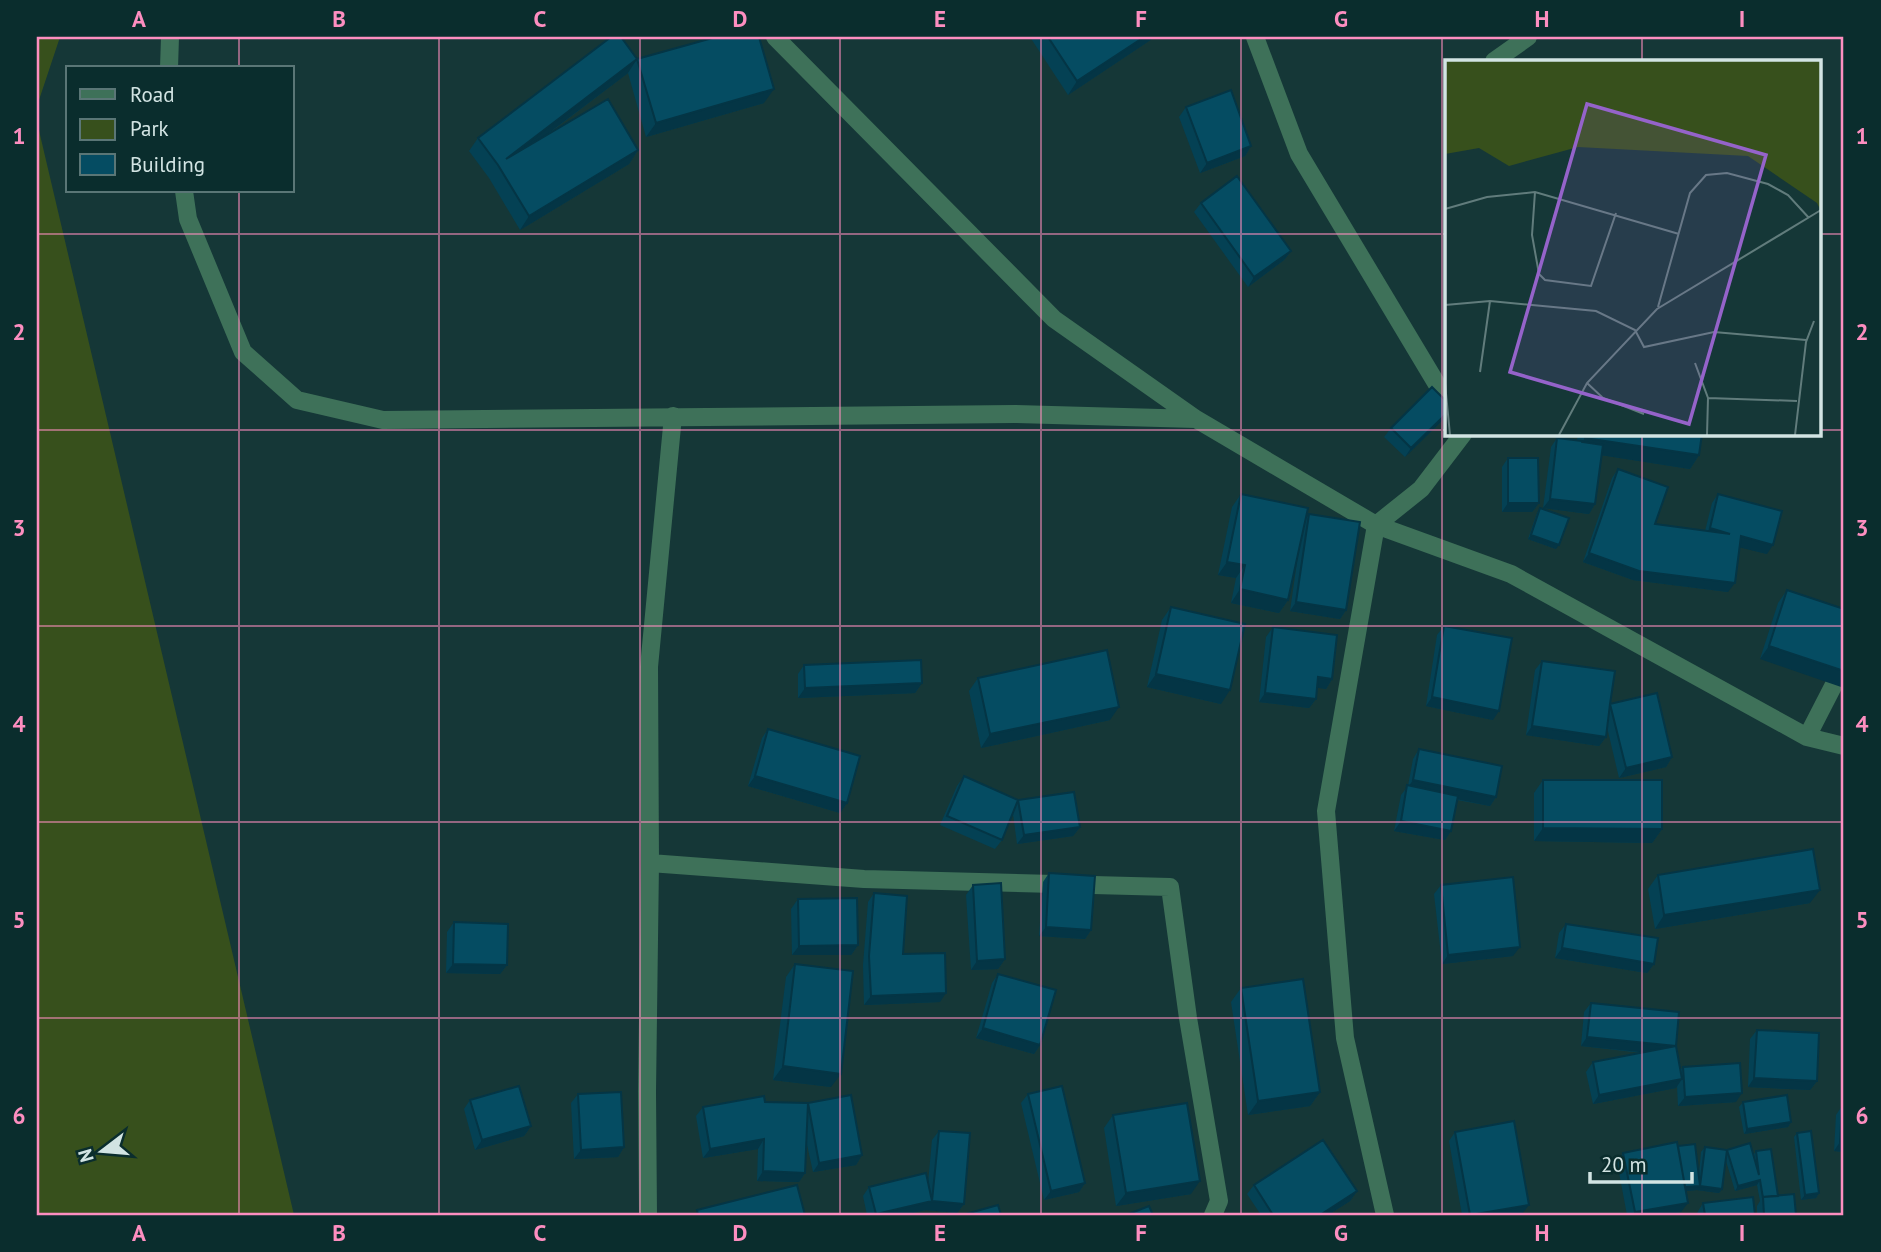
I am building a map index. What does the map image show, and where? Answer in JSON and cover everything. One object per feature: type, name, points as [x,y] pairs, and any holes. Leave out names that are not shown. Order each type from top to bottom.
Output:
[{"type":"street","points":[[169,66],[170,37]]},
{"type":"street","points":[[775,37],[1054,319],[1196,419],[1376,525],[1511,574],[1807,737],[1844,746]]},
{"type":"street","points":[[1255,37],[1299,154],[1445,398]]},
{"type":"street","points":[[1495,60],[1528,37]]},
{"type":"street","points":[[184,192],[188,219],[243,352],[297,400],[383,420],[1014,414],[1196,419]]},
{"type":"street","points":[[648,1215],[649,667],[673,416]]},
{"type":"street","points":[[1385,1215],[1345,1038],[1326,811],[1376,525],[1421,489],[1461,436]]},
{"type":"street","points":[[1807,737],[1844,665]]},
{"type":"street","points":[[650,863],[864,879],[1170,887],[1188,1018],[1219,1201],[1213,1215]]},
{"type":"green space","points":[[37,37],[60,37],[37,106]]},
{"type":"green space","points":[[37,122],[294,1215],[37,1215]]},
{"type":"building","points":[[611,37],[621,37],[637,59],[506,159],[608,99],[638,150],[529,216],[478,138]]},
{"type":"building","points":[[716,37],[759,37],[774,89],[656,123],[637,59]]},
{"type":"building","points":[[1048,37],[1144,37],[1077,81]]},
{"type":"building","points":[[1231,90],[1251,146],[1207,163],[1186,107]]},
{"type":"building","points":[[1237,176],[1291,251],[1254,277],[1201,203]]},
{"type":"building","points":[[1432,387],[1445,400],[1445,415],[1411,448],[1391,428]]},
{"type":"building","points":[[1585,436],[1702,436],[1699,455]]},
{"type":"building","points":[[1557,438],[1603,445],[1595,504],[1550,499]]},
{"type":"building","points":[[1508,458],[1538,458],[1539,503],[1508,503]]},
{"type":"building","points":[[1618,469],[1668,487],[1655,524],[1730,534],[1710,528],[1718,494],[1782,511],[1773,545],[1741,536],[1735,583],[1639,571],[1589,553]]},
{"type":"building","points":[[1241,494],[1308,508],[1288,600],[1240,589],[1245,565],[1227,562]]},
{"type":"building","points":[[1540,508],[1569,518],[1559,545],[1531,535]]},
{"type":"building","points":[[1309,514],[1360,522],[1346,610],[1296,602]]},
{"type":"building","points":[[1787,590],[1844,609],[1844,671],[1769,646]]},
{"type":"building","points":[[1171,607],[1245,624],[1230,690],[1156,674]]},
{"type":"building","points":[[1444,626],[1512,638],[1499,711],[1432,697]]},
{"type":"building","points":[[1273,627],[1337,635],[1332,679],[1318,677],[1316,699],[1265,693]]},
{"type":"building","points":[[1107,650],[1119,707],[990,734],[978,678]]},
{"type":"building","points":[[921,660],[922,683],[805,688],[804,665]]},
{"type":"building","points":[[1542,661],[1615,671],[1606,737],[1532,726]]},
{"type":"building","points":[[1657,693],[1672,757],[1626,768],[1610,704]]},
{"type":"building","points":[[768,729],[860,756],[847,803],[755,776]]},
{"type":"building","points":[[1419,749],[1502,766],[1496,797],[1413,780]]},
{"type":"building","points":[[964,776],[1018,800],[1002,840],[947,816]]},
{"type":"building","points":[[1543,780],[1662,780],[1662,829],[1543,828]]},
{"type":"building","points":[[1407,785],[1458,796],[1451,831],[1401,821]]},
{"type":"building","points":[[1074,792],[1080,827],[1024,835],[1018,800]]},
{"type":"building","points":[[1813,849],[1820,890],[1664,915],[1658,875]]},
{"type":"building","points":[[1049,873],[1095,876],[1091,930],[1046,927]]},
{"type":"building","points":[[1513,877],[1520,947],[1448,955],[1441,885]]},
{"type":"building","points":[[1001,883],[1005,959],[977,961],[973,885]]},
{"type":"building","points":[[874,893],[907,896],[903,954],[945,953],[946,993],[871,996],[869,956]]},
{"type":"building","points":[[857,898],[858,945],[799,946],[798,899]]},
{"type":"building","points":[[454,922],[508,924],[507,965],[453,964]]},
{"type":"building","points":[[1566,924],[1658,938],[1654,964],[1562,948]]},
{"type":"building","points":[[795,964],[853,971],[841,1074],[783,1066]]},
{"type":"building","points":[[998,974],[1056,990],[1040,1045],[983,1028]]},
{"type":"building","points":[[1303,979],[1320,1092],[1258,1101],[1241,988]]},
{"type":"building","points":[[1591,1003],[1679,1012],[1676,1046],[1587,1037]]},
{"type":"building","points":[[1757,1030],[1819,1033],[1817,1081],[1754,1078]]},
{"type":"building","points":[[1676,1046],[1682,1079],[1599,1095],[1593,1062]]},
{"type":"building","points":[[1740,1063],[1742,1093],[1685,1097],[1683,1067]]},
{"type":"building","points":[[519,1086],[531,1126],[482,1140],[470,1100]]},
{"type":"building","points":[[1062,1086],[1085,1183],[1051,1191],[1028,1094]]},
{"type":"building","points":[[621,1092],[624,1147],[581,1150],[578,1094]]},
{"type":"building","points":[[851,1095],[862,1155],[819,1163],[808,1103]]},
{"type":"building","points":[[1787,1095],[1791,1122],[1747,1129],[1743,1102]]},
{"type":"building","points":[[764,1096],[765,1102],[808,1103],[805,1173],[763,1171],[764,1139],[710,1149],[703,1107]]},
{"type":"building","points":[[1187,1103],[1200,1181],[1126,1193],[1113,1115]]},
{"type":"building","points":[[1842,1106],[1844,1142],[1840,1142]]},
{"type":"building","points":[[1514,1121],[1529,1205],[1470,1215],[1455,1132]]},
{"type":"building","points":[[939,1131],[970,1133],[964,1204],[932,1201]]},
{"type":"building","points":[[1811,1131],[1819,1193],[1805,1195],[1797,1133]]},
{"type":"building","points":[[1323,1140],[1357,1191],[1320,1215],[1273,1215],[1254,1185]]},
{"type":"building","points":[[1677,1142],[1688,1203],[1635,1212],[1623,1153]]},
{"type":"building","points":[[1750,1143],[1759,1175],[1756,1151],[1771,1149],[1778,1196],[1763,1198],[1760,1180],[1738,1186],[1727,1150]]},
{"type":"building","points":[[1695,1144],[1700,1186],[1685,1187],[1678,1146]]},
{"type":"building","points":[[1705,1147],[1727,1150],[1722,1189],[1700,1186]]},
{"type":"building","points":[[926,1173],[932,1201],[876,1214],[869,1187]]},
{"type":"building","points":[[797,1185],[805,1215],[698,1215],[697,1210]]},
{"type":"building","points":[[1794,1194],[1796,1215],[1764,1215],[1763,1197]]},
{"type":"building","points":[[1753,1197],[1755,1215],[1705,1215],[1703,1203]]},
{"type":"building","points":[[998,1205],[1001,1215],[962,1215]]},
{"type":"building","points":[[1149,1206],[1153,1215],[1126,1215]]}]
